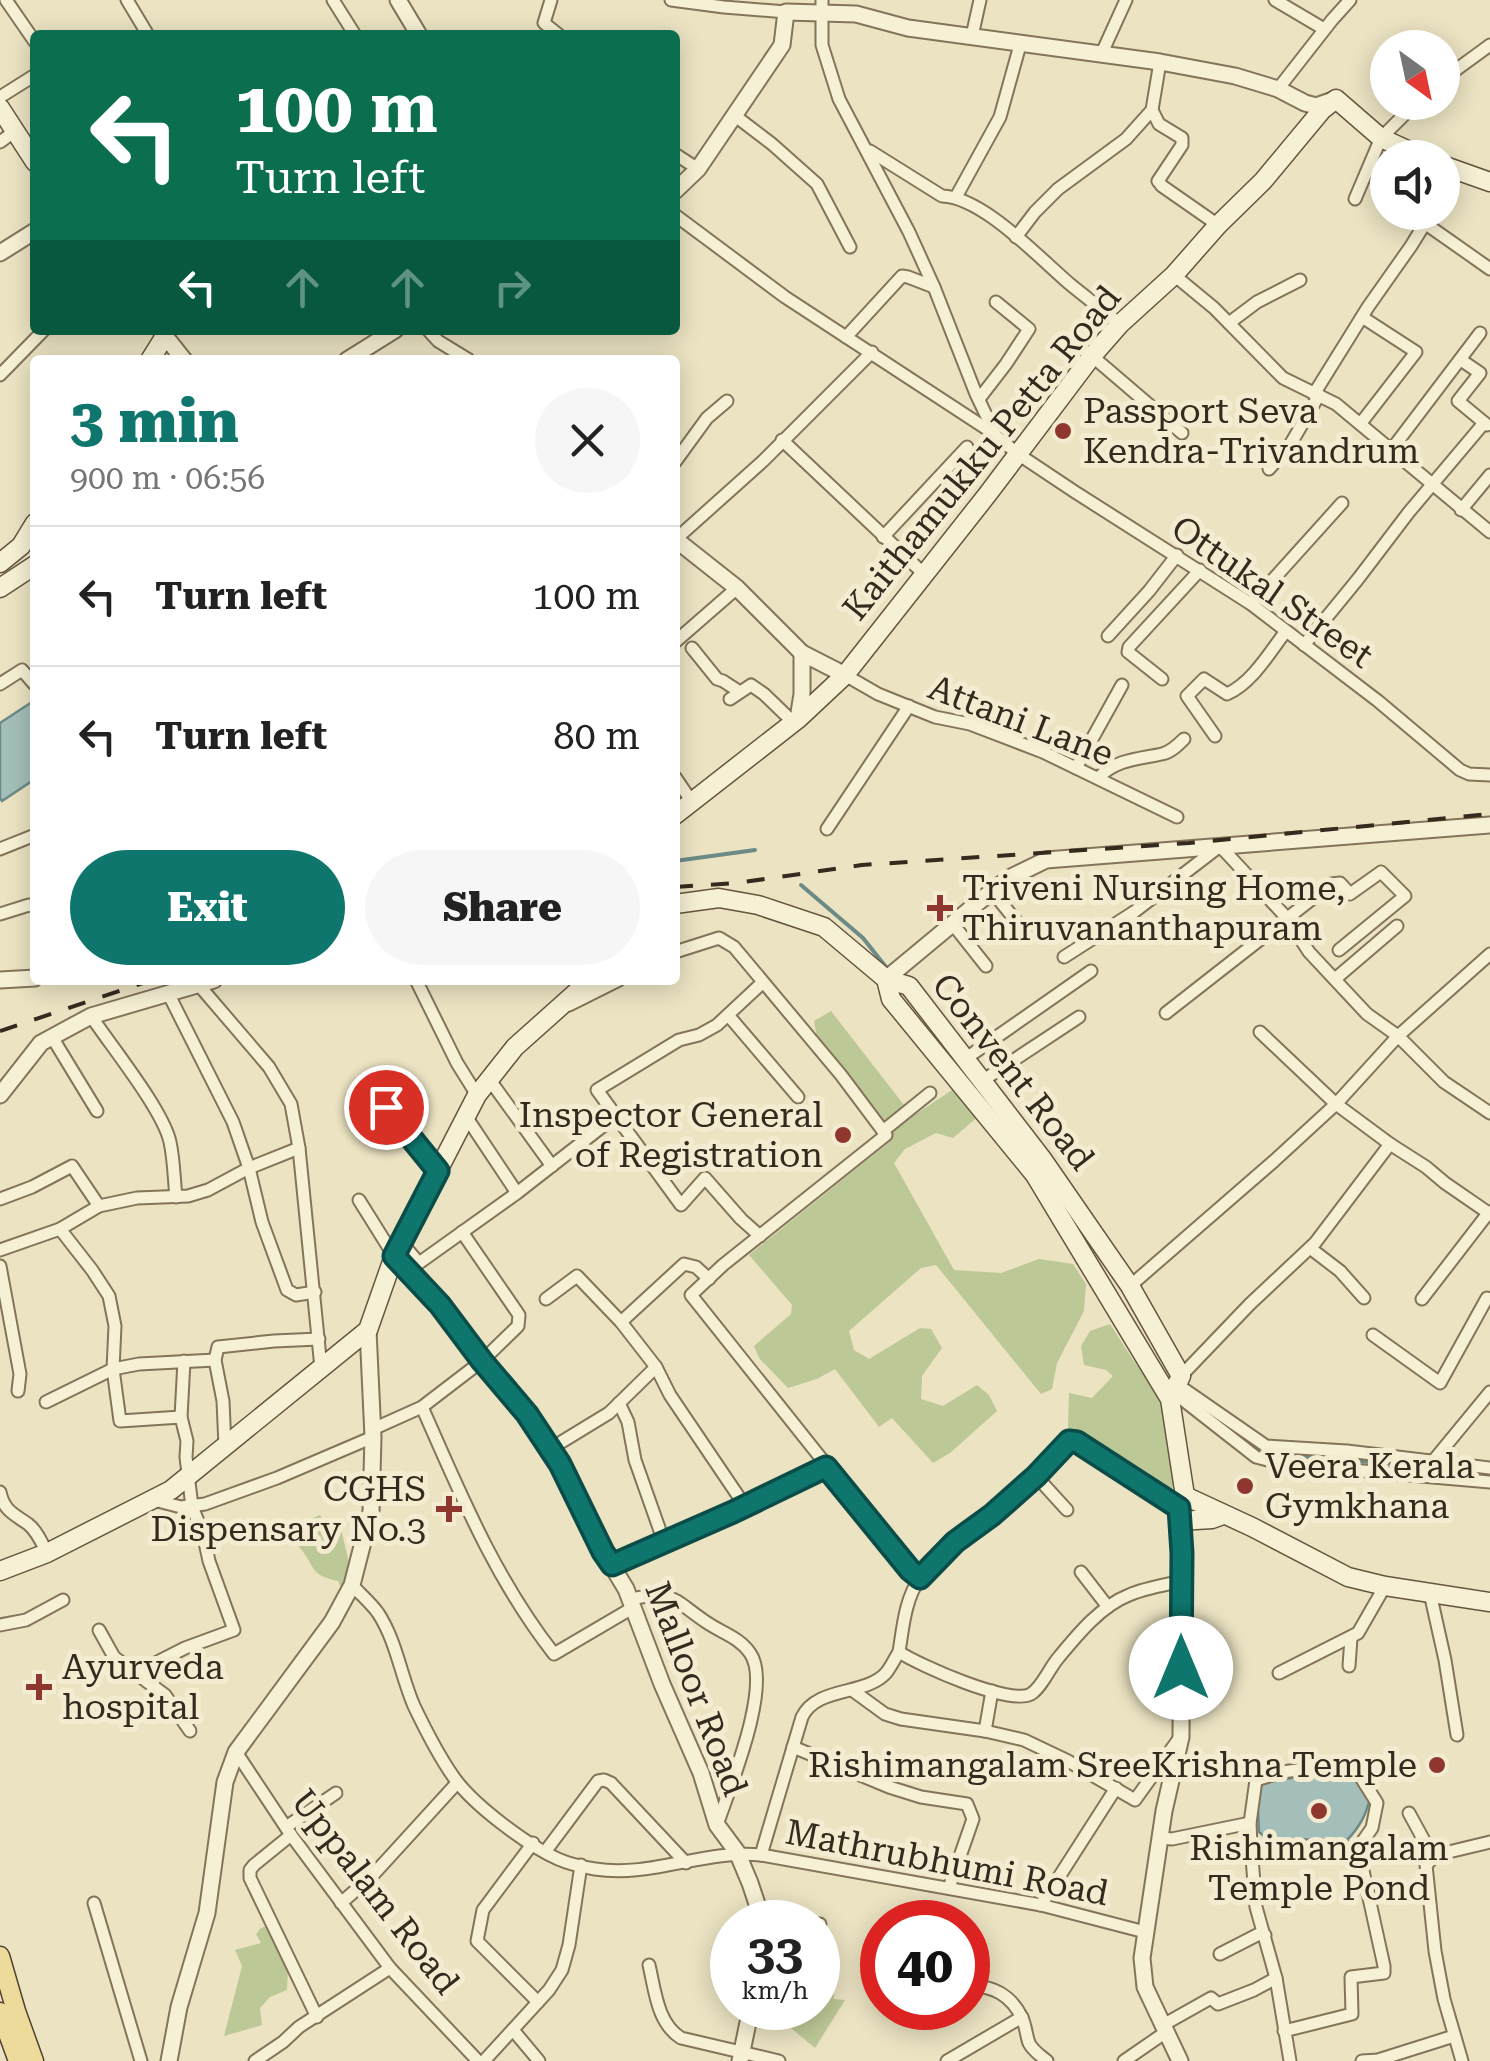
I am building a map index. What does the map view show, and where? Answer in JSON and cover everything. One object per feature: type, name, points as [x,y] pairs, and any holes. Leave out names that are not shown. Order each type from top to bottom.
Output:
[{"type":"main road","points":[[1336,99],[1385,140]]},
{"type":"main road","name":"Kaithamukku Petta Road","points":[[680,811],[796,720],[844,675],[1092,356],[1120,324],[1174,275],[1336,99]]},
{"type":"main road","points":[[0,108],[7,137],[30,158]]},
{"type":"main road","points":[[1460,172],[1490,182]]},
{"type":"main road","points":[[0,563],[21,546],[30,532]]},
{"type":"main road","points":[[0,588],[30,568]]},
{"type":"main road","points":[[680,903],[719,898]]},
{"type":"main road","points":[[680,913],[719,898]]},
{"type":"main road","name":"Convent Road","points":[[719,898],[758,905],[824,928],[909,986],[1042,1160],[1130,1286],[1175,1388],[1182,1508]]},
{"type":"main road","points":[[890,976],[891,998],[1035,1175],[1175,1388]]},
{"type":"main road","points":[[0,1571],[47,1553],[154,1500],[188,1477],[368,1330],[398,1249],[476,1094],[515,1047],[584,985]]},
{"type":"main road","points":[[1182,1508],[1223,1515],[1252,1527],[1348,1577],[1490,1602]]},
{"type":"main road","points":[[0,1956],[34,2061]]},
{"type":"main road","points":[[0,2012],[18,2061]]},
{"type":"street","points":[[6,0],[30,35]]},
{"type":"street","points":[[127,0],[145,30]]},
{"type":"street","points":[[333,0],[352,30]]},
{"type":"street","points":[[398,0],[417,30]]},
{"type":"street","points":[[551,0],[544,23],[553,30]]},
{"type":"street","points":[[671,0],[786,12],[822,6],[908,28],[1235,76],[1316,106],[1336,99]]},
{"type":"street","points":[[972,36],[980,0]]},
{"type":"street","points":[[1102,55],[1126,0]]},
{"type":"street","points":[[1274,0],[1324,29]]},
{"type":"street","points":[[1278,90],[1347,1]]},
{"type":"street","points":[[822,6],[822,45],[839,99],[909,232],[996,436]]},
{"type":"street","points":[[680,186],[698,169],[782,46],[786,12]]},
{"type":"street","points":[[956,197],[1000,116],[1020,45]]},
{"type":"street","points":[[1460,67],[1490,45]]},
{"type":"street","points":[[1016,237],[1058,189],[1126,139],[1152,110],[1160,62]]},
{"type":"street","points":[[0,98],[30,79]]},
{"type":"street","points":[[1152,110],[1159,124],[1182,138],[1182,146],[1158,181],[1218,225]]},
{"type":"street","points":[[734,115],[817,184],[850,247]]},
{"type":"street","points":[[1355,200],[1381,138],[1398,120]]},
{"type":"street","points":[[866,149],[942,196],[956,197],[1002,224],[1120,324]]},
{"type":"street","points":[[680,157],[698,169]]},
{"type":"street","name":"Ottukal Street","points":[[680,219],[785,297],[872,352],[1018,454],[1252,604],[1460,770],[1490,775]]},
{"type":"street","points":[[1269,469],[1290,446],[1362,317],[1421,230]]},
{"type":"street","points":[[1443,230],[1490,269]]},
{"type":"street","points":[[0,253],[30,234]]},
{"type":"street","points":[[1174,275],[1214,308],[1283,378],[1336,404],[1362,423],[1490,532]]},
{"type":"street","points":[[846,338],[902,276],[934,287]]},
{"type":"street","points":[[1228,322],[1300,280]]},
{"type":"street","points":[[978,399],[1028,329],[996,302]]},
{"type":"street","points":[[1362,317],[1416,352],[1362,423]]},
{"type":"street","points":[[1392,449],[1480,333]]},
{"type":"street","points":[[0,375],[39,335]]},
{"type":"street","points":[[355,355],[387,335]]},
{"type":"street","points":[[433,335],[461,355]]},
{"type":"street","points":[[680,535],[763,461],[872,352]]},
{"type":"street","points":[[1092,356],[1182,433]]},
{"type":"street","points":[[1304,645],[1432,484],[1487,425],[1458,401],[1480,373],[1461,360]]},
{"type":"street","points":[[680,455],[707,418],[727,401]]},
{"type":"street","points":[[782,440],[924,574]]},
{"type":"street","points":[[883,536],[966,447]]},
{"type":"street","points":[[1462,510],[1490,475]]},
{"type":"street","points":[[1252,604],[1342,504]]},
{"type":"street","points":[[680,542],[738,588],[802,653],[844,675]]},
{"type":"street","points":[[1108,636],[1176,555]]},
{"type":"street","points":[[1162,679],[1128,652],[1129,647],[1200,570]]},
{"type":"street","points":[[680,638],[738,588]]},
{"type":"street","points":[[1215,736],[1187,696],[1190,691],[1204,679],[1227,694],[1233,692],[1286,631]]},
{"type":"street","points":[[692,648],[735,696],[751,684],[796,720],[802,694],[802,653]]},
{"type":"street","points":[[0,684],[22,670],[30,679]]},
{"type":"street","name":"Attani Lane","points":[[844,675],[934,717],[970,724],[1043,752],[1178,817]]},
{"type":"street","points":[[1076,768],[1122,685]]},
{"type":"street","points":[[827,829],[908,706]]},
{"type":"street","points":[[1098,778],[1112,766],[1164,754],[1184,739]]},
{"type":"street","points":[[680,784],[692,802]]},
{"type":"street","points":[[890,976],[992,890],[1046,860],[1490,825]]},
{"type":"street","points":[[0,849],[30,837]]},
{"type":"street","points":[[1220,846],[1286,918],[1309,952],[1368,1014],[1398,1036],[1444,1082],[1490,1113]]},
{"type":"street","points":[[1064,957],[1134,912],[1220,846]]},
{"type":"street","points":[[1166,1013],[1331,884],[1340,882],[1350,894],[1381,872],[1404,896]]},
{"type":"street","points":[[1339,950],[1415,886]]},
{"type":"street","points":[[992,890],[1028,936]]},
{"type":"street","points":[[0,914],[30,905]]},
{"type":"street","points":[[952,923],[986,966]]},
{"type":"street","points":[[1334,979],[1397,926]]},
{"type":"street","points":[[680,950],[719,938],[734,948],[886,1135],[691,1295],[826,1467],[920,1578]]},
{"type":"street","points":[[1130,1286],[1336,1104],[1398,1036],[1490,954]]},
{"type":"street","points":[[964,1060],[1091,971]]},
{"type":"street","points":[[3,976],[30,978]]},
{"type":"street","points":[[760,1236],[705,1178],[681,1205],[597,1090],[678,1040],[705,1032],[762,983]]},
{"type":"street","points":[[0,1095],[41,1043],[91,1016],[196,985]]},
{"type":"street","points":[[208,985],[282,1085],[294,1114],[321,1368]]},
{"type":"street","points":[[418,985],[476,1094]]},
{"type":"street","points":[[547,1016],[609,985]]},
{"type":"street","points":[[168,993],[233,1122],[287,1290],[296,1295],[315,1292]]},
{"type":"street","points":[[728,1014],[798,1097]]},
{"type":"street","points":[[91,1016],[166,1131],[176,1197]]},
{"type":"street","points":[[982,1081],[1079,1017]]},
{"type":"street","points":[[1260,1032],[1336,1104],[1489,1213],[1422,1299]]},
{"type":"street","points":[[52,1037],[97,1111]]},
{"type":"street","points":[[489,1079],[552,1166]]},
{"type":"street","points":[[883,1131],[930,1093]]},
{"type":"street","points":[[386,1107],[438,1171]]},
{"type":"street","points":[[466,1115],[517,1193]]},
{"type":"street","points":[[359,1200],[398,1249],[419,1263],[616,1115]]},
{"type":"street","points":[[1175,1388],[1194,1360],[1310,1248],[1390,1144]]},
{"type":"street","points":[[0,1250],[60,1230],[99,1206],[208,1190],[299,1148]]},
{"type":"street","points":[[0,1199],[72,1166],[99,1206]]},
{"type":"street","points":[[60,1230],[109,1296],[115,1326],[113,1368],[120,1421],[181,1417]]},
{"type":"street","points":[[154,1500],[192,1507],[263,1483],[422,1406],[482,1361],[520,1321],[462,1232]]},
{"type":"street","points":[[1310,1248],[1340,1271],[1364,1298]]},
{"type":"street","name":"Malloor Road","points":[[398,1249],[527,1414],[560,1464],[632,1603],[717,1825],[736,1852],[755,1900]]},
{"type":"street","points":[[620,1322],[684,1264],[696,1267],[709,1279]]},
{"type":"street","points":[[0,1266],[20,1374],[18,1391]]},
{"type":"street","points":[[546,1300],[577,1276],[656,1367],[670,1395],[745,1506]]},
{"type":"street","points":[[1373,1335],[1440,1383],[1490,1299]]},
{"type":"street","points":[[169,2061],[179,2007],[207,1913],[226,1782],[236,1752],[332,1622],[352,1585],[370,1511],[373,1433],[368,1330]]},
{"type":"street","points":[[226,1446],[215,1350],[221,1346],[318,1340]]},
{"type":"street","points":[[46,1402],[113,1368],[215,1360]]},
{"type":"street","points":[[136,1672],[234,1630],[192,1507],[187,1441],[181,1417],[184,1361]]},
{"type":"street","points":[[550,1449],[590,1426],[656,1367]]},
{"type":"street","points":[[1175,1388],[1266,1446],[1348,1451],[1490,1468]]},
{"type":"street","points":[[1175,1388],[1256,1457],[1300,1466],[1490,1482]]},
{"type":"street","points":[[1434,1460],[1490,1392]]},
{"type":"street","points":[[619,1403],[664,1542]]},
{"type":"street","points":[[422,1406],[475,1528],[530,1624],[554,1654],[632,1603],[664,1594],[748,1650],[755,1660],[756,1684],[750,1730],[717,1825]]},
{"type":"street","points":[[762,1854],[808,1705],[884,1676],[899,1652],[908,1603],[920,1578],[955,1542],[1036,1476],[1069,1441],[1077,1442],[1182,1508]]},
{"type":"street","points":[[612,1565],[826,1467]]},
{"type":"street","points":[[1036,1476],[1066,1510]]},
{"type":"street","points":[[0,1492],[8,1510],[28,1524],[47,1553]]},
{"type":"street","name":"Convent Road","points":[[1180,2061],[1144,1987],[1142,1958],[1164,1811],[1180,1736],[1182,1508]]},
{"type":"street","points":[[1082,1572],[1108,1607]]},
{"type":"street","points":[[899,1652],[920,1665],[992,1691],[1019,1697],[1031,1694],[1067,1647],[1108,1607],[1131,1594],[1182,1581]]},
{"type":"street","name":"Mathrubhumi Road","points":[[352,1585],[377,1612],[413,1703],[458,1782],[497,1820],[560,1860],[597,1869],[634,1871],[736,1852],[762,1854],[1042,1905],[1145,1932]]},
{"type":"street","points":[[1279,1673],[1351,1638],[1385,1586]]},
{"type":"street","points":[[1430,1593],[1458,1735]]},
{"type":"street","points":[[0,1624],[26,1620],[63,1600]]},
{"type":"street","points":[[99,1630],[114,1656],[165,1695],[190,1731]]},
{"type":"street","points":[[1349,1666],[1351,1638]]},
{"type":"street","points":[[852,1690],[885,1714],[902,1720],[985,1730],[1024,1740],[1134,1800],[1180,1736]]},
{"type":"street","points":[[985,1730],[992,1691]]},
{"type":"street","points":[[793,1747],[889,1787],[920,1797],[966,1804],[973,1818],[949,1888]]},
{"type":"street","name":"Uppalam Road","points":[[236,1752],[288,1831],[390,1968],[481,2061]]},
{"type":"street","points":[[1284,2031],[1352,2014],[1351,1977],[1384,1973],[1358,1848],[1372,1828],[1377,1803],[1352,1763],[1282,1772],[1256,1780],[1250,1823],[1256,1907],[1276,1978],[1284,2031],[1290,2061]]},
{"type":"street","points":[[545,1852],[598,1782],[604,1780],[686,1862]]},
{"type":"street","points":[[341,1903],[373,1875],[458,1782]]},
{"type":"street","points":[[1042,1905],[1116,1788]]},
{"type":"street","points":[[317,2017],[250,1878],[254,1865],[288,1831],[336,1793]]},
{"type":"street","points":[[1409,1813],[1433,1858]]},
{"type":"street","points":[[1162,1838],[1250,1823]]},
{"type":"street","points":[[1462,2061],[1435,1951],[1426,1865],[1436,1855],[1490,1842]]},
{"type":"street","points":[[533,1844],[484,1910],[477,1941],[538,2002]]},
{"type":"street","points":[[1251,1846],[1358,1848]]},
{"type":"street","points":[[481,2061],[514,2030],[562,1970],[581,1865]]},
{"type":"street","points":[[94,1903],[141,2061]]},
{"type":"street","points":[[1220,1954],[1259,1934],[1265,1935]]},
{"type":"street","points":[[648,1965],[672,2033],[741,2056],[779,2061]]},
{"type":"street","points":[[254,2061],[390,1968]]},
{"type":"street","points":[[1124,2061],[1211,1998],[1218,2004],[1276,1978]]},
{"type":"street","points":[[990,1989],[1012,2001],[1033,2049],[1046,2061]]},
{"type":"street","points":[[947,2061],[1022,2017]]},
{"type":"street","points":[[514,2030],[538,2061]]},
{"type":"street","points":[[741,2056],[747,2030]]},
{"type":"street","points":[[1362,2061],[1378,2060],[1454,2036]]},
{"type":"green space","points":[[831,1011],[904,1105],[916,1114],[955,1088],[980,1115],[953,1138],[936,1133],[905,1149],[894,1163],[954,1270],[1001,1273],[1039,1259],[1073,1264],[1086,1284],[1084,1311],[1057,1363],[1052,1389],[1041,1394],[936,1265],[921,1268],[849,1331],[854,1350],[869,1359],[920,1328],[931,1329],[942,1348],[922,1376],[921,1399],[943,1406],[977,1385],[989,1395],[997,1411],[933,1463],[892,1418],[879,1427],[835,1369],[788,1388],[759,1358],[754,1346],[791,1314],[792,1305],[749,1255],[888,1143],[893,1134],[817,1038],[814,1021]]},
{"type":"green space","points":[[1110,1324],[1164,1398],[1178,1480],[1169,1492],[1161,1492],[1074,1444],[1068,1428],[1069,1393],[1092,1398],[1113,1376],[1106,1370],[1084,1365],[1081,1346],[1090,1331]]},
{"type":"green space","points":[[320,1515],[326,1526],[339,1521],[352,1575],[341,1587],[338,1581],[317,1572],[299,1547],[311,1540],[303,1522]]},
{"type":"green space","points":[[270,1925],[288,1969],[287,1990],[270,1997],[260,2008],[262,2025],[224,2036],[242,1966],[235,1950],[261,1943],[256,1934]]},
{"type":"green space","points":[[793,2030],[826,2030],[815,2048]]},
{"type":"water","points":[[30,703],[30,782],[2,801],[0,798],[0,723]]},
{"type":"water","points":[[1348,1768],[1370,1797],[1362,1820],[1347,1840],[1267,1839],[1259,1832],[1257,1788],[1263,1783]]},
{"type":"waterway","points":[[680,860],[755,850]]},
{"type":"waterway","points":[[801,885],[863,938],[886,967]]},
{"type":"waterway","points":[[1215,1418],[1257,1448],[1281,1455],[1435,1467]]},
{"type":"waterway","points":[[1469,1471],[1490,1475]]},
{"type":"railway","points":[[680,887],[737,883],[862,865],[1189,843],[1490,814]]},
{"type":"railway","points":[[0,1031],[137,985]]},
{"type":"place","name":"Passport Seva Kendra-Trivandrum","points":[[1063,431]]},
{"type":"place","name":"Triveni Nursing Home, Thiruvananthapuram","points":[[940,908]]},
{"type":"place","name":"Inspector General of Registration","points":[[843,1135]]},
{"type":"place","name":"Veera Kerala Gymkhana","points":[[1245,1486]]},
{"type":"place","name":"CGHS Dispensary No.3","points":[[449,1509]]},
{"type":"place","name":"Ayurveda hospital","points":[[39,1687]]},
{"type":"place","name":"Rishimangalam SreeKrishna Temple","points":[[1437,1765]]},
{"type":"place","name":"Rishimangalam Temple Pond","points":[[1319,1811]]},
{"type":"route","points":[[386,1107],[438,1171],[394,1256],[440,1305],[527,1414],[560,1464],[612,1565],[826,1467],[920,1578],[955,1542],[1036,1476],[1069,1441],[1077,1442],[1179,1508],[1181,1668]]}]
